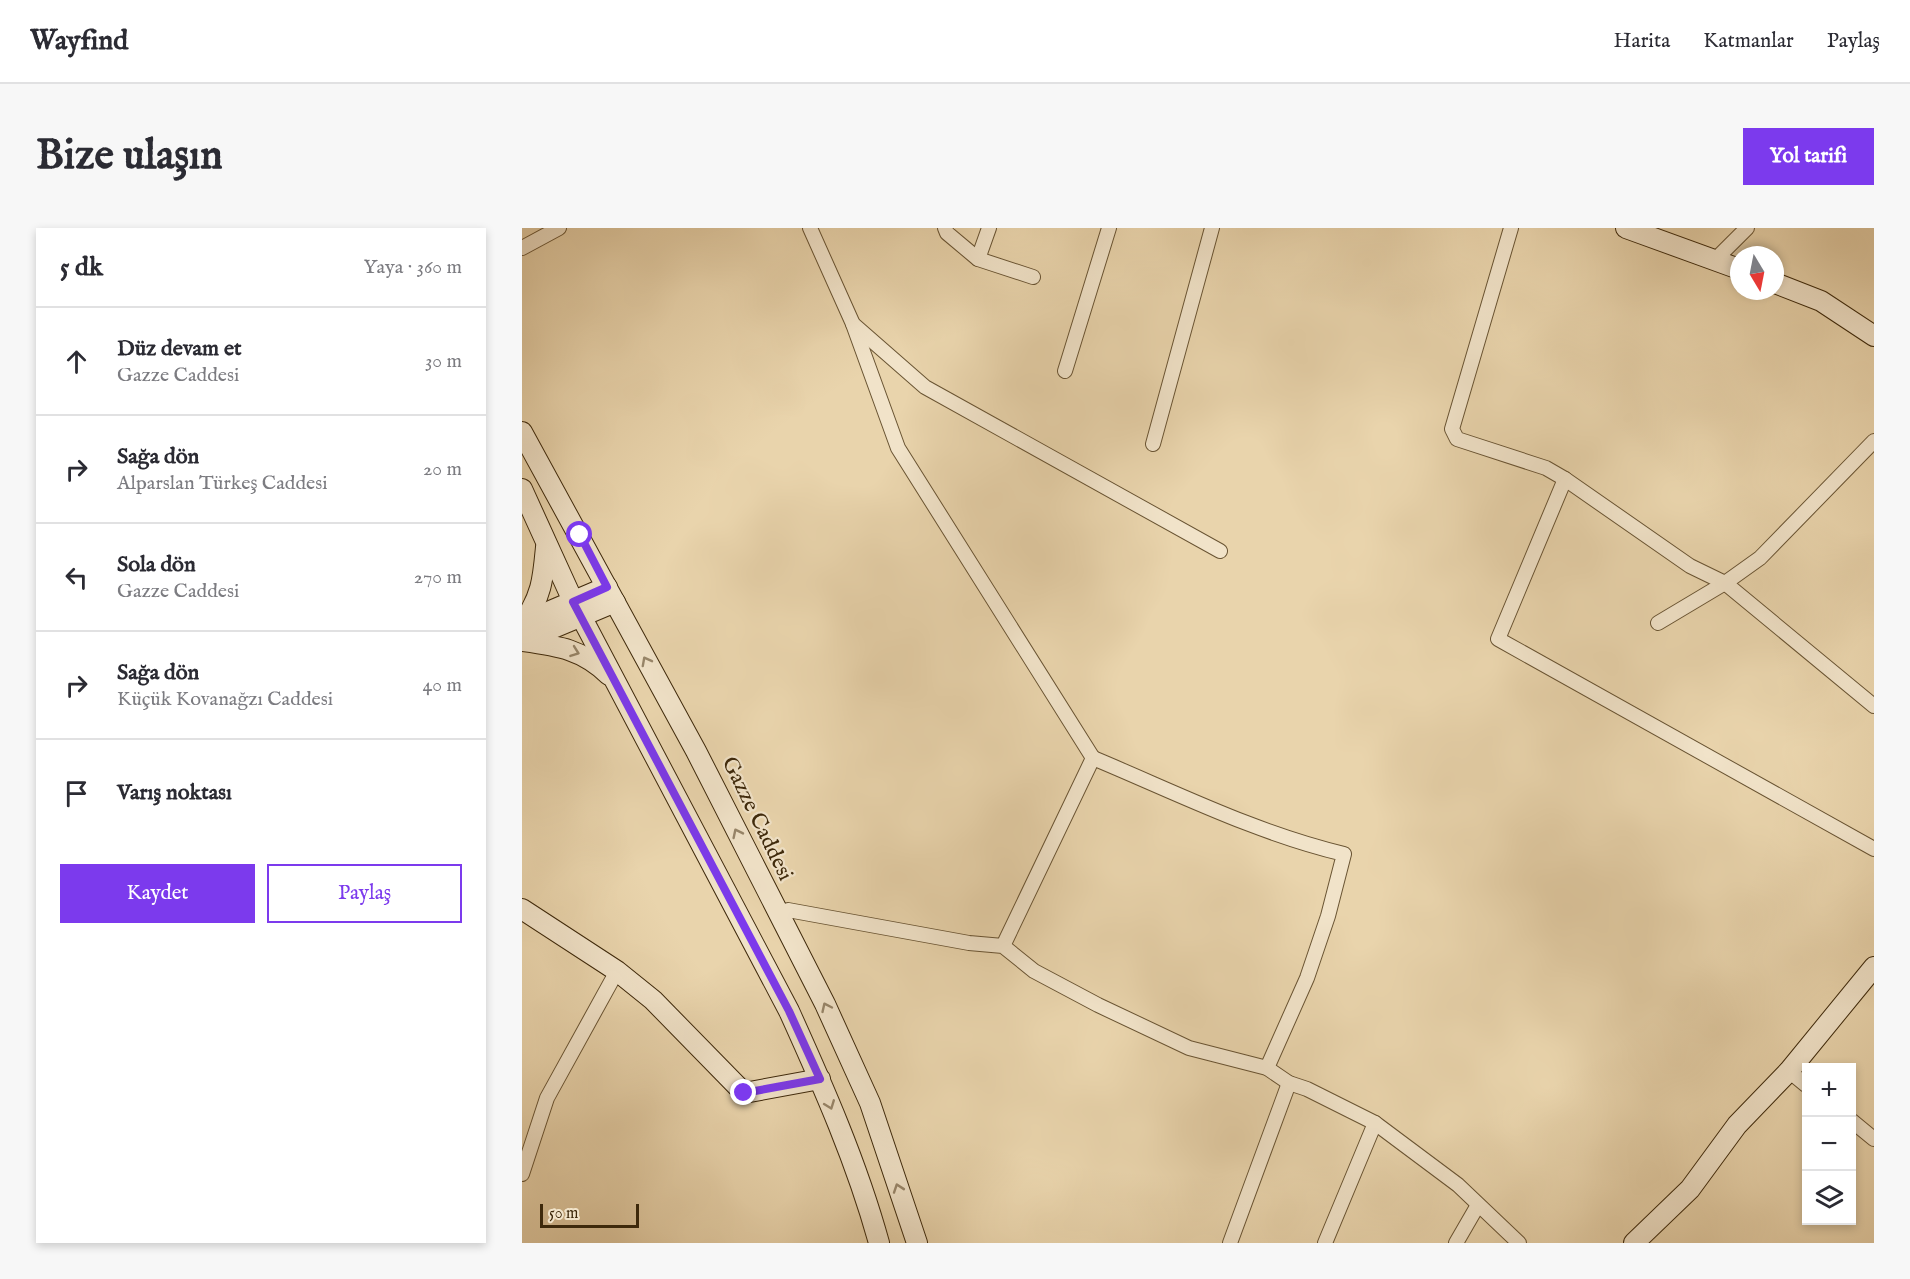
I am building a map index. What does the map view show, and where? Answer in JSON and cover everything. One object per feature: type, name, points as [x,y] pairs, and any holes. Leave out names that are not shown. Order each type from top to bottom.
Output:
[{"type":"main road","points":[[1627,228],[1730,266]]},
{"type":"main road","points":[[1784,287],[1821,301],[1874,336]]},
{"type":"main road","name":"Gazze Caddesi","points":[[522,432],[696,751],[777,914],[825,1004],[870,1103],[919,1240]]},
{"type":"main road","points":[[522,489],[577,608],[789,1011],[820,1079],[871,1213],[879,1243]]},
{"type":"main road","points":[[522,632],[542,586],[546,544]]},
{"type":"main road","points":[[522,632],[611,595]]},
{"type":"main road","points":[[522,632],[550,645],[580,653],[593,660],[618,683]]},
{"type":"main road","points":[[522,909],[617,971],[653,1000],[744,1093],[820,1079]]},
{"type":"main road","points":[[1636,1242],[1690,1189],[1737,1125],[1789,1071],[1874,967]]},
{"type":"street","points":[[522,248],[559,228]]},
{"type":"street","points":[[810,228],[853,324],[898,448],[1093,758],[1168,789],[1222,816],[1248,822],[1301,843],[1344,854],[1328,916],[1307,978],[1267,1068]]},
{"type":"street","points":[[945,228],[947,233],[978,259],[1033,277]]},
{"type":"street","points":[[978,259],[989,228]]},
{"type":"street","points":[[1065,371],[1109,228]]},
{"type":"street","points":[[1153,444],[1212,228]]},
{"type":"street","points":[[1511,228],[1452,429],[1457,439],[1546,468],[1565,479],[1690,566],[1725,583],[1874,705]]},
{"type":"street","points":[[1715,260],[1747,228]]},
{"type":"street","points":[[853,324],[925,387],[1220,551]]},
{"type":"street","points":[[1658,623],[1725,583],[1760,558],[1874,441]]},
{"type":"street","points":[[1565,479],[1498,639],[1874,849]]},
{"type":"street","points":[[1003,946],[1093,758]]},
{"type":"street","points":[[777,914],[788,910],[969,943],[1003,946],[1034,971],[1098,1005],[1189,1048],[1267,1068],[1289,1083],[1307,1089],[1375,1123],[1458,1185],[1519,1243]]},
{"type":"street","points":[[522,1174],[548,1098],[617,971]]},
{"type":"street","points":[[1789,1071],[1802,1082]]},
{"type":"street","points":[[1230,1243],[1289,1083]]},
{"type":"street","points":[[1325,1243],[1375,1123]]},
{"type":"street","points":[[1856,1125],[1874,1139]]},
{"type":"street","points":[[1455,1243],[1478,1205]]},
{"type":"route","points":[[580,535],[607,587],[573,602],[618,683],[789,1011],[820,1079],[744,1093]]}]
